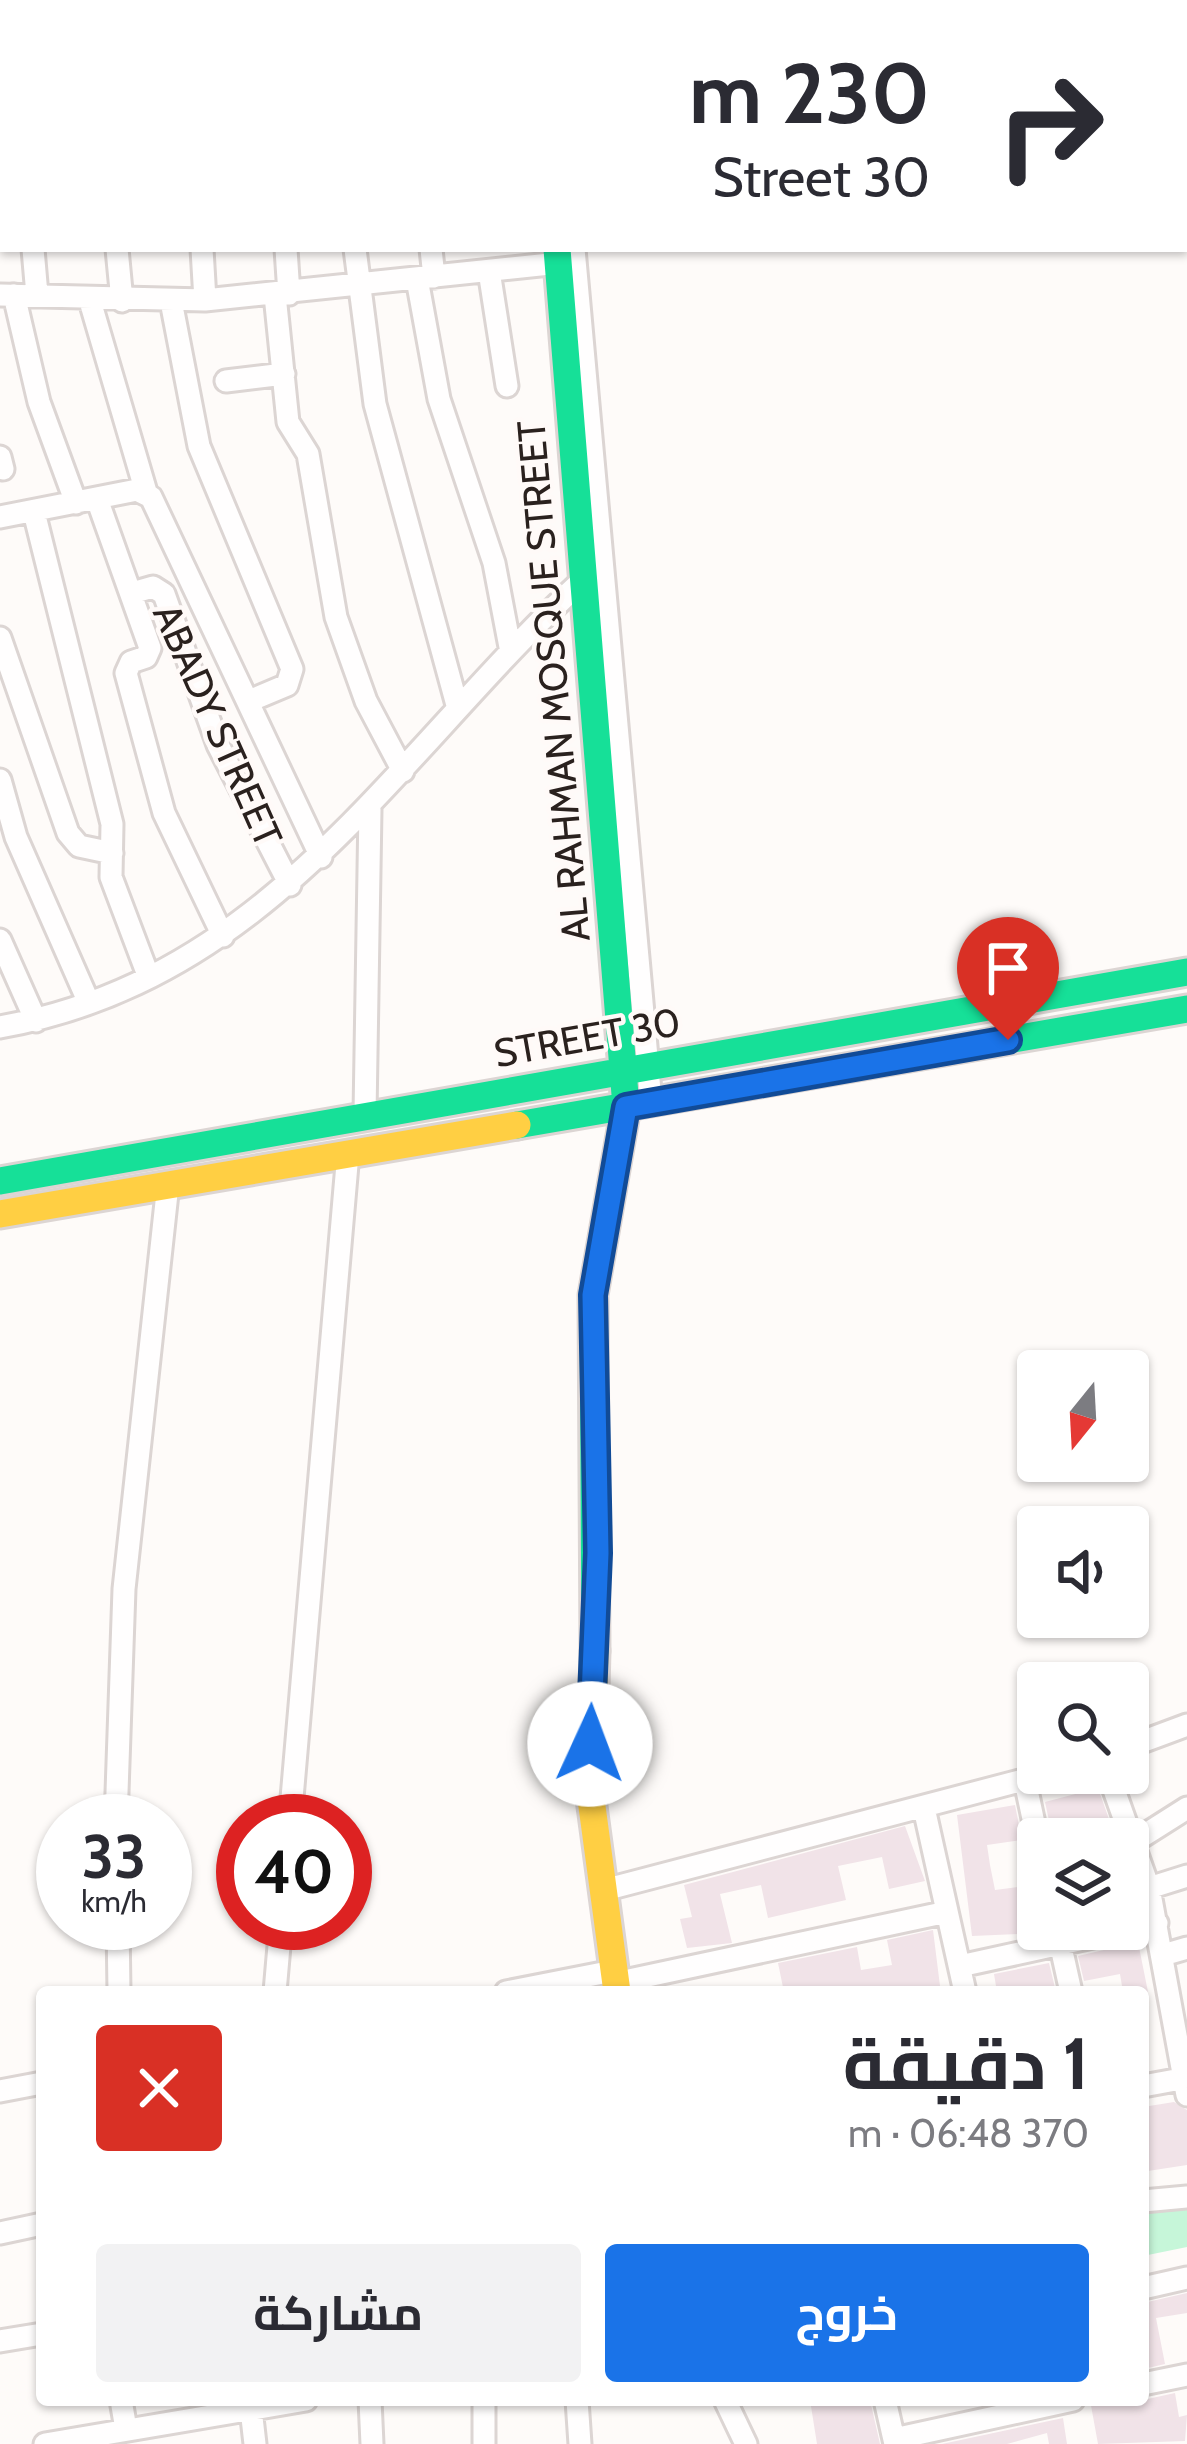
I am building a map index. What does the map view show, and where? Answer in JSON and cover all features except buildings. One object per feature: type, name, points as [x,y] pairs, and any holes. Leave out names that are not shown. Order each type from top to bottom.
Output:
[{"type":"street","points":[[32,252],[17,295],[39,402],[132,593],[150,651],[131,662],[127,679],[170,828],[223,936]]},
{"type":"street","points":[[118,252],[122,302]]},
{"type":"street","points":[[202,252],[205,300]]},
{"type":"street","points":[[286,252],[282,294],[288,422],[308,454],[349,659],[403,771]]},
{"type":"street","points":[[355,252],[356,286],[388,459],[457,706]]},
{"type":"street","points":[[430,252],[426,278],[448,435],[494,563],[510,647]]},
{"type":"street","points":[[17,295],[122,302],[205,300],[489,271],[563,254]]},
{"type":"street","name":"AL RAHMAN MOSQUE STREET","points":[[563,254],[585,578],[638,1104],[593,1295],[598,1553],[591,1781],[615,1982]]},
{"type":"street","name":"AL RAHMAN MOSQUE STREET","points":[[563,254],[634,1068]]},
{"type":"street","points":[[489,271],[507,386]]},
{"type":"street","points":[[90,301],[146,492],[321,856]]},
{"type":"street","points":[[171,301],[200,446],[292,669],[287,685],[249,701]]},
{"type":"street","points":[[226,381],[284,374]]},
{"type":"street","points":[[0,517],[146,492]]},
{"type":"street","points":[[34,512],[112,824],[111,877],[148,975]]},
{"type":"street","points":[[0,1028],[89,1003],[148,975],[223,936],[290,885],[370,809],[510,647],[585,578]]},
{"type":"street","name":"ABADY STREET","points":[[132,593],[153,587],[164,594],[218,745],[290,885]]},
{"type":"street","points":[[0,638],[68,833],[79,846],[112,853]]},
{"type":"street","points":[[0,780],[16,837],[89,1003]]},
{"type":"street","points":[[365,1114],[370,809]]},
{"type":"street","points":[[0,940],[36,1021]]},
{"type":"street","name":"STREET 30","points":[[0,1180],[1187,972]]},
{"type":"street","name":"STREET 30","points":[[0,1214],[1187,1009]]},
{"type":"street","points":[[435,1103],[440,1138]]},
{"type":"street","points":[[292,1794],[348,1153]]},
{"type":"street","points":[[117,1794],[124,1589],[168,1184]]},
{"type":"street","points":[[1149,1739],[1187,1725]]},
{"type":"street","points":[[604,1890],[1017,1783]]},
{"type":"street","points":[[924,1808],[964,1986]]},
{"type":"street","points":[[1149,1832],[1187,1808]]},
{"type":"street","points":[[1149,2086],[1184,2087],[1180,2019],[1149,1888],[1187,1876]]},
{"type":"street","points":[[571,1986],[615,1982],[947,1912]]},
{"type":"street","points":[[1149,1924],[1157,1923]]},
{"type":"street","points":[[1163,1954],[1187,1948]]},
{"type":"street","points":[[960,1966],[1017,1949]]},
{"type":"street","points":[[118,1950],[119,1986]]},
{"type":"street","points":[[275,1986],[278,1950]]},
{"type":"street","points":[[1061,1950],[1070,1986]]},
{"type":"street","points":[[0,2091],[36,2084]]},
{"type":"street","points":[[1149,2200],[1187,2197]]},
{"type":"street","points":[[0,2233],[36,2225]]},
{"type":"street","points":[[1149,2287],[1187,2278]]},
{"type":"street","points":[[0,2342],[36,2335]]},
{"type":"street","points":[[1149,2383],[1187,2375]]},
{"type":"street","points":[[122,2406],[126,2429]]},
{"type":"street","points":[[46,2444],[246,2406]]},
{"type":"street","points":[[251,2406],[255,2444]]},
{"type":"street","points":[[370,2406],[372,2444]]},
{"type":"street","points":[[484,2406],[484,2444]]},
{"type":"street","points":[[578,2406],[580,2444]]},
{"type":"street","points":[[728,2406],[746,2444]]},
{"type":"street","points":[[886,2406],[895,2442],[1047,2406]]},
{"type":"green space","points":[[1187,2203],[1187,2247],[1149,2255],[1149,2210]]},
{"type":"traffic: fast","points":[[557,252],[626,1107],[593,1295],[595,1651]]},
{"type":"traffic: fast","points":[[0,1181],[1187,972]]},
{"type":"traffic: fast","points":[[517,1125],[1187,1009]]},
{"type":"traffic: slow","points":[[0,1214],[517,1125]]},
{"type":"traffic: slow","points":[[595,1651],[591,1799],[616,1986]]},
{"type":"route","points":[[590,1744],[598,1553],[593,1295],[619,1172],[626,1107],[1008,1040]]}]
